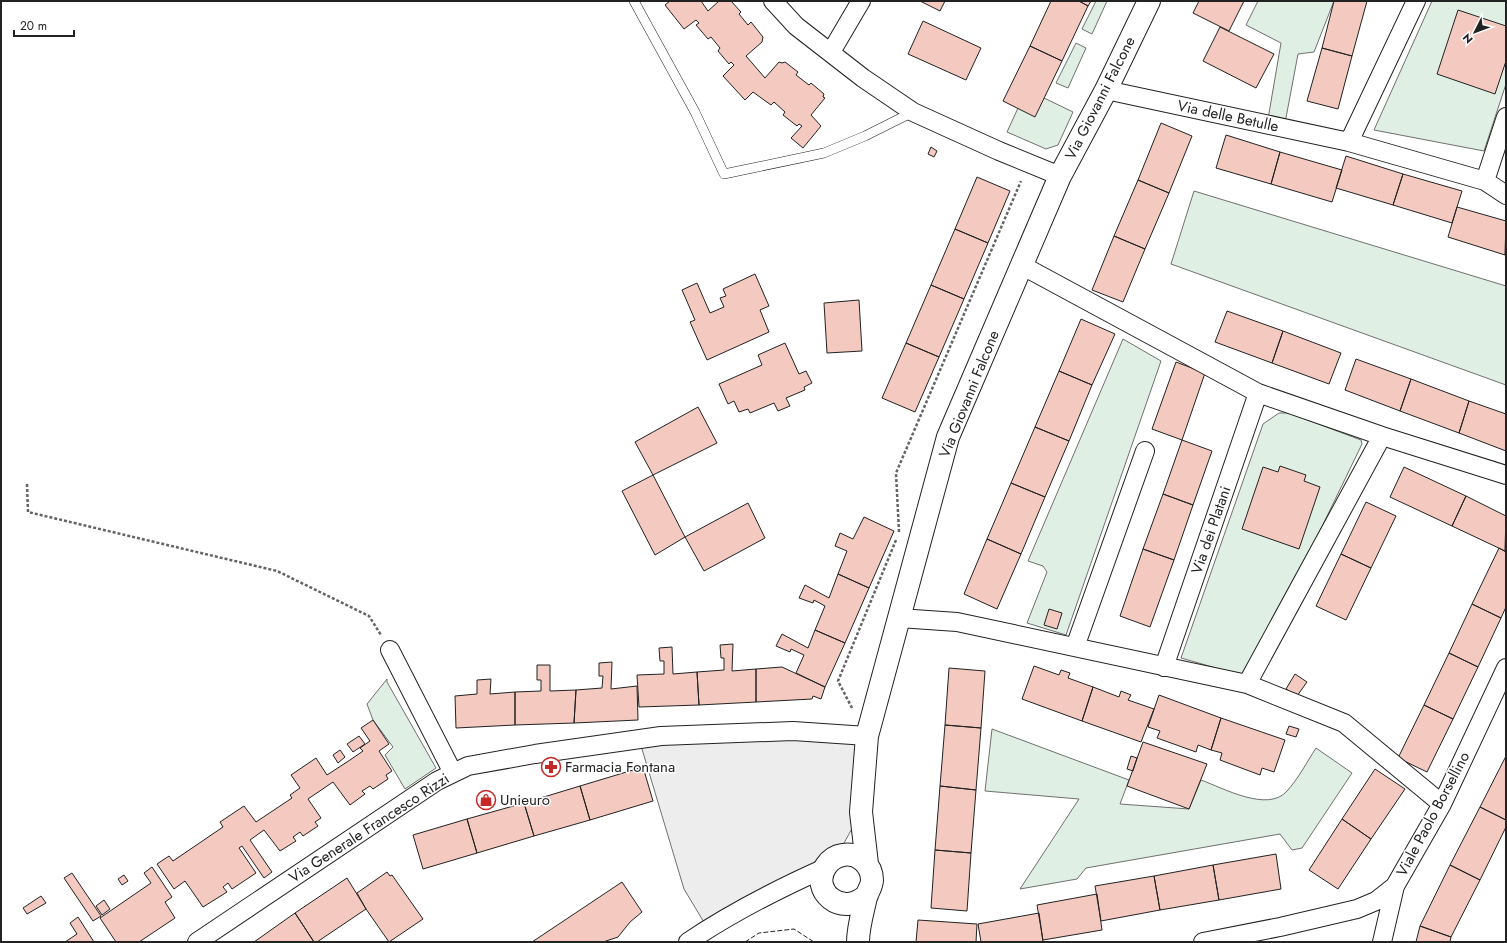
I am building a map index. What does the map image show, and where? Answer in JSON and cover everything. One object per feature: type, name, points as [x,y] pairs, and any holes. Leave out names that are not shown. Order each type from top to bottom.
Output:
[{"type":"street","points":[[773,1],[796,26],[863,78],[913,112],[999,151],[1060,176]]},
{"type":"street","points":[[831,52],[860,1]]},
{"type":"street","name":"Via Giovanni Falcone","points":[[858,938],[867,895],[871,887],[872,880],[867,864],[861,812],[868,736],[948,437],[1060,176],[1106,90],[1149,1]]},
{"type":"street","points":[[1349,142],[1416,1]]},
{"type":"street","name":"Via delle Betulle","points":[[1106,90],[1349,142],[1485,181],[1506,195]]},
{"type":"street","points":[[1485,181],[1506,117]]},
{"type":"street","points":[[1021,265],[1258,393],[1382,436],[1506,475]]},
{"type":"street","name":"Via dei Platani","points":[[1164,667],[1258,393]]},
{"type":"street","points":[[1247,684],[1382,436]]},
{"type":"street","points":[[1075,647],[1145,451]]},
{"type":"street","points":[[899,618],[957,622],[1247,684],[1344,723],[1442,804]]},
{"type":"street","points":[[390,650],[453,773]]},
{"type":"street","name":"Viale Paolo Borsellino","points":[[1203,942],[1280,927],[1357,909],[1376,901],[1394,886],[1442,804],[1506,668]]},
{"type":"street","name":"Via Generale Francesco Rizzi","points":[[197,942],[437,781],[468,766],[662,736],[793,732],[868,736]]},
{"type":"street","name":"Via Giovanni Falcone","points":[[858,938],[822,884],[831,862],[861,812]]},
{"type":"street","points":[[688,942],[708,928],[845,854],[854,855],[867,864]]},
{"type":"street","points":[[788,884],[854,904],[867,895]]},
{"type":"street","points":[[1382,942],[1394,886]]},
{"type":"lane","points":[[634,1],[695,112],[724,174],[824,153],[865,136],[913,112]]},
{"type":"path","points":[[852,709],[838,681],[899,533],[896,473],[1022,178]]},
{"type":"path","points":[[27,484],[28,512],[277,571],[369,616],[390,650]]},
{"type":"green space","points":[[1096,1],[1107,1],[1092,34],[1082,29]]},
{"type":"green space","points":[[1258,1],[1334,1],[1314,52],[1298,54],[1285,123],[1268,119],[1281,43],[1246,25]]},
{"type":"green space","points":[[1432,1],[1506,1],[1506,84],[1484,151],[1374,130]]},
{"type":"green space","points":[[1076,43],[1086,48],[1068,88],[1056,83]]},
{"type":"green space","points":[[1044,98],[1073,112],[1058,145],[1046,149],[1007,132],[1018,108]]},
{"type":"green space","points":[[1194,191],[1506,286],[1506,385],[1171,264]]},
{"type":"green space","points":[[1123,339],[1161,361],[1066,635],[1027,623],[1047,572],[1043,566],[1028,561]]},
{"type":"green space","points":[[1279,413],[1289,413],[1361,440],[1362,444],[1252,671],[1244,676],[1181,658],[1263,424]]},
{"type":"green space","points":[[387,679],[387,682],[436,768],[405,789],[385,755],[393,747],[373,720],[367,704]]},
{"type":"green space","points":[[992,729],[1129,780],[1120,804],[1189,809],[1201,780],[1245,797],[1269,800],[1279,797],[1287,791],[1316,748],[1352,773],[1302,848],[1292,850],[1280,834],[1086,868],[1077,879],[1020,889],[1079,799],[985,791]]},
{"type":"shaded area","points":[[867,736],[861,812],[837,856],[708,929],[684,889],[639,739]]},
{"type":"building","points":[[670,1],[701,1],[708,11],[719,1],[731,1],[741,12],[739,14],[748,25],[751,22],[763,37],[762,42],[746,56],[765,78],[779,62],[785,62],[798,72],[796,75],[809,85],[811,83],[824,94],[823,97],[825,98],[811,115],[821,126],[803,148],[791,138],[802,126],[799,124],[797,126],[783,115],[785,112],[774,102],[771,105],[753,92],[745,100],[723,76],[734,65],[731,62],[729,64],[718,51],[720,48],[711,37],[708,39],[696,25],[699,23],[696,20],[684,29],[665,5]]},
{"type":"building","points":[[920,1],[945,1],[940,11]]},
{"type":"building","points":[[1051,1],[1079,1],[1088,6],[1062,61],[1030,46]]},
{"type":"building","points":[[1079,1],[1091,1],[1088,6]]},
{"type":"building","points":[[1199,1],[1244,1],[1229,31],[1193,13]]},
{"type":"building","points":[[1334,1],[1367,1],[1352,56],[1322,48]]},
{"type":"building","points":[[1458,10],[1506,26],[1506,61],[1495,94],[1437,74]]},
{"type":"building","points":[[923,21],[981,48],[966,80],[908,54]]},
{"type":"building","points":[[1220,27],[1274,54],[1256,88],[1203,61]]},
{"type":"building","points":[[1030,46],[1062,61],[1035,117],[1003,101]]},
{"type":"building","points":[[1322,48],[1352,56],[1338,109],[1307,101]]},
{"type":"building","points":[[1161,123],[1192,136],[1169,193],[1138,180]]},
{"type":"building","points":[[1226,135],[1280,152],[1271,184],[1216,168]]},
{"type":"building","points":[[931,147],[937,151],[934,157],[928,154]]},
{"type":"building","points":[[1280,152],[1342,170],[1332,202],[1271,184]]},
{"type":"building","points":[[1346,156],[1403,174],[1393,205],[1336,188]]},
{"type":"building","points":[[1403,174],[1462,191],[1452,223],[1393,205]]},
{"type":"building","points":[[977,177],[1010,191],[988,243],[955,229]]},
{"type":"building","points":[[1138,180],[1169,193],[1145,249],[1114,236]]},
{"type":"building","points":[[1457,207],[1506,221],[1505,255],[1448,237]]},
{"type":"building","points":[[955,229],[988,243],[964,299],[931,285]]},
{"type":"building","points":[[1114,236],[1145,249],[1123,302],[1092,290]]},
{"type":"building","points":[[755,274],[769,306],[760,310],[769,332],[707,360],[690,322],[695,320],[682,290],[697,283],[710,313],[724,307],[720,298],[726,296],[723,289]]},
{"type":"building","points":[[931,285],[964,299],[939,357],[906,343]]},
{"type":"building","points":[[859,300],[862,351],[827,353],[824,303]]},
{"type":"building","points":[[1227,311],[1283,331],[1272,363],[1215,342]]},
{"type":"building","points":[[1081,319],[1115,334],[1092,385],[1059,371]]},
{"type":"building","points":[[1283,331],[1341,353],[1329,384],[1272,363]]},
{"type":"building","points":[[785,343],[799,374],[806,371],[812,383],[804,387],[805,390],[786,398],[790,406],[778,411],[774,403],[750,413],[748,409],[739,412],[734,401],[728,404],[719,384],[762,365],[758,355]]},
{"type":"building","points":[[906,343],[939,357],[915,412],[882,398]]},
{"type":"building","points":[[1356,359],[1411,379],[1400,411],[1345,390]]},
{"type":"building","points":[[1176,362],[1205,373],[1182,440],[1152,429]]},
{"type":"building","points":[[1059,371],[1092,385],[1069,441],[1035,427]]},
{"type":"building","points":[[1411,379],[1469,401],[1459,433],[1400,411]]},
{"type":"building","points":[[1469,401],[1506,414],[1506,451],[1459,433]]},
{"type":"building","points":[[698,407],[717,443],[653,475],[635,442]]},
{"type":"building","points":[[1035,427],[1069,441],[1045,497],[1011,483]]},
{"type":"building","points":[[1182,440],[1212,451],[1193,505],[1163,494]]},
{"type":"building","points":[[1280,466],[1306,475],[1304,481],[1320,487],[1299,549],[1242,529],[1263,467],[1278,472]]},
{"type":"building","points":[[1404,467],[1466,496],[1452,526],[1390,497]]},
{"type":"building","points":[[653,475],[685,537],[655,555],[622,491]]},
{"type":"building","points":[[1011,483],[1045,497],[1021,554],[987,539]]},
{"type":"building","points":[[1163,494],[1193,505],[1174,560],[1143,549]]},
{"type":"building","points":[[1466,496],[1506,516],[1505,551],[1452,526]]},
{"type":"building","points":[[1366,502],[1396,516],[1371,568],[1341,554]]},
{"type":"building","points":[[748,503],[765,538],[704,571],[685,537]]},
{"type":"building","points":[[864,517],[894,531],[869,588],[838,574],[847,551],[835,546],[840,533],[853,539]]},
{"type":"building","points":[[987,539],[1021,554],[997,609],[964,594]]},
{"type":"building","points":[[1499,548],[1506,552],[1506,607],[1501,618],[1472,604]]},
{"type":"building","points":[[1143,549],[1174,560],[1150,627],[1120,616]]},
{"type":"building","points":[[1341,554],[1371,568],[1346,620],[1316,606]]},
{"type":"building","points":[[838,574],[869,588],[845,643],[815,630],[825,606],[814,600],[813,603],[799,598],[805,585],[829,598]]},
{"type":"building","points":[[1472,604],[1501,618],[1478,667],[1449,653]]},
{"type":"building","points":[[1049,609],[1062,613],[1057,629],[1044,625]]},
{"type":"building","points":[[815,630],[845,643],[825,687],[796,673],[804,655],[791,649],[790,652],[776,646],[782,634],[808,648]]},
{"type":"building","points":[[733,644],[732,671],[756,669],[756,702],[699,705],[697,672],[724,670],[724,658],[721,658],[720,645]]},
{"type":"building","points":[[672,647],[673,674],[697,672],[699,705],[639,707],[637,675],[664,674],[664,661],[660,661],[659,648]]},
{"type":"building","points":[[1449,653],[1478,667],[1453,719],[1424,705]]},
{"type":"building","points":[[612,662],[611,689],[637,686],[638,720],[574,723],[576,690],[602,688],[603,676],[599,676],[599,663]]},
{"type":"building","points":[[537,665],[550,665],[550,691],[576,690],[574,723],[515,725],[515,692],[541,691],[541,680],[537,680]]},
{"type":"building","points":[[1034,666],[1059,675],[1061,670],[1070,673],[1068,678],[1093,687],[1082,721],[1022,699]]},
{"type":"building","points":[[782,667],[825,687],[821,699],[813,696],[812,699],[756,702],[756,669]]},
{"type":"building","points":[[949,668],[985,671],[981,728],[945,725]]},
{"type":"building","points":[[1295,674],[1307,682],[1297,696],[1286,689]]},
{"type":"building","points":[[491,679],[490,694],[515,692],[515,725],[456,728],[455,696],[477,694],[477,680]]},
{"type":"building","points":[[1093,687],[1119,697],[1121,691],[1131,695],[1128,700],[1154,709],[1141,742],[1082,721]]},
{"type":"building","points":[[1159,695],[1221,718],[1211,750],[1198,745],[1196,752],[1157,738],[1160,731],[1148,727]]},
{"type":"building","points":[[1424,705],[1453,719],[1427,772],[1398,758]]},
{"type":"building","points":[[1221,718],[1285,740],[1274,772],[1262,768],[1260,775],[1220,760],[1222,753],[1211,750]]},
{"type":"building","points":[[373,720],[389,744],[379,751],[392,771],[386,775],[388,779],[373,789],[370,786],[362,791],[365,794],[350,805],[333,782],[308,799],[321,818],[315,822],[318,826],[303,836],[300,832],[293,837],[296,841],[280,851],[264,830],[250,840],[272,872],[264,878],[242,846],[239,848],[256,873],[232,889],[228,883],[223,887],[227,892],[203,907],[185,881],[174,889],[157,864],[169,856],[173,861],[223,827],[220,822],[244,806],[256,822],[292,798],[290,795],[300,788],[291,775],[316,758],[327,775],[350,760],[363,751],[360,748],[370,741],[361,728]]},
{"type":"building","points":[[945,725],[981,728],[976,790],[940,786]]},
{"type":"building","points":[[1289,726],[1299,729],[1296,737],[1286,734]]},
{"type":"building","points":[[359,736],[365,744],[353,752],[347,744]]},
{"type":"building","points":[[1143,742],[1207,764],[1189,809],[1127,786]]},
{"type":"building","points":[[340,750],[345,757],[338,763],[333,755]]},
{"type":"building","points":[[1131,756],[1137,758],[1133,771],[1127,769]]},
{"type":"building","points":[[1506,756],[1506,820],[1480,807]]},
{"type":"building","points":[[643,767],[653,801],[590,820],[580,786]]},
{"type":"building","points":[[1375,769],[1405,789],[1371,839],[1342,819]]},
{"type":"building","points":[[580,786],[590,820],[534,836],[524,803]]},
{"type":"building","points":[[940,786],[976,790],[971,853],[935,850]]},
{"type":"building","points":[[524,803],[534,836],[477,853],[467,819]]},
{"type":"building","points":[[1480,807],[1506,820],[1506,827],[1480,880],[1450,865]]},
{"type":"building","points":[[467,819],[477,853],[423,869],[413,835]]},
{"type":"building","points":[[1342,819],[1371,839],[1338,889],[1309,870]]},
{"type":"building","points":[[935,850],[971,853],[967,911],[931,908]]},
{"type":"building","points":[[1276,854],[1281,889],[1219,900],[1213,865]]},
{"type":"building","points":[[1213,865],[1219,900],[1160,910],[1154,876]]},
{"type":"building","points":[[1450,865],[1480,880],[1451,937],[1420,926]]},
{"type":"building","points":[[152,867],[172,897],[165,902],[175,918],[139,942],[116,942],[100,918],[151,883],[144,873]]},
{"type":"building","points":[[387,872],[390,876],[392,875],[423,919],[389,942],[366,909],[357,893]]},
{"type":"building","points":[[72,873],[101,916],[93,921],[64,878]]},
{"type":"building","points":[[124,875],[128,881],[122,885],[118,879]]},
{"type":"building","points":[[1154,876],[1160,910],[1101,921],[1095,886]]},
{"type":"building","points":[[347,878],[366,909],[317,942],[314,942],[295,913]]},
{"type":"building","points":[[622,882],[642,912],[630,922],[618,937],[603,942],[532,942]]},
{"type":"building","points":[[1097,894],[1102,930],[1043,940],[1037,905]]},
{"type":"building","points":[[41,896],[46,903],[27,914],[23,908]]},
{"type":"building","points":[[104,900],[110,909],[102,915],[96,906]]},
{"type":"building","points":[[295,913],[314,942],[254,942]]},
{"type":"building","points":[[1039,913],[1043,942],[981,942],[978,924]]},
{"type":"building","points":[[78,917],[94,942],[65,942],[77,934],[70,923]]},
{"type":"building","points":[[918,920],[977,924],[976,942],[916,942]]},
{"type":"building","points":[[1420,926],[1451,937],[1450,942],[1416,942]]},
{"type":"fence","points":[[745,942],[759,933],[794,929],[814,942]]},
{"type":"place","name":"Farmacia Fontana","points":[[551,767]]},
{"type":"place","name":"Unieuro","points":[[486,800]]}]
